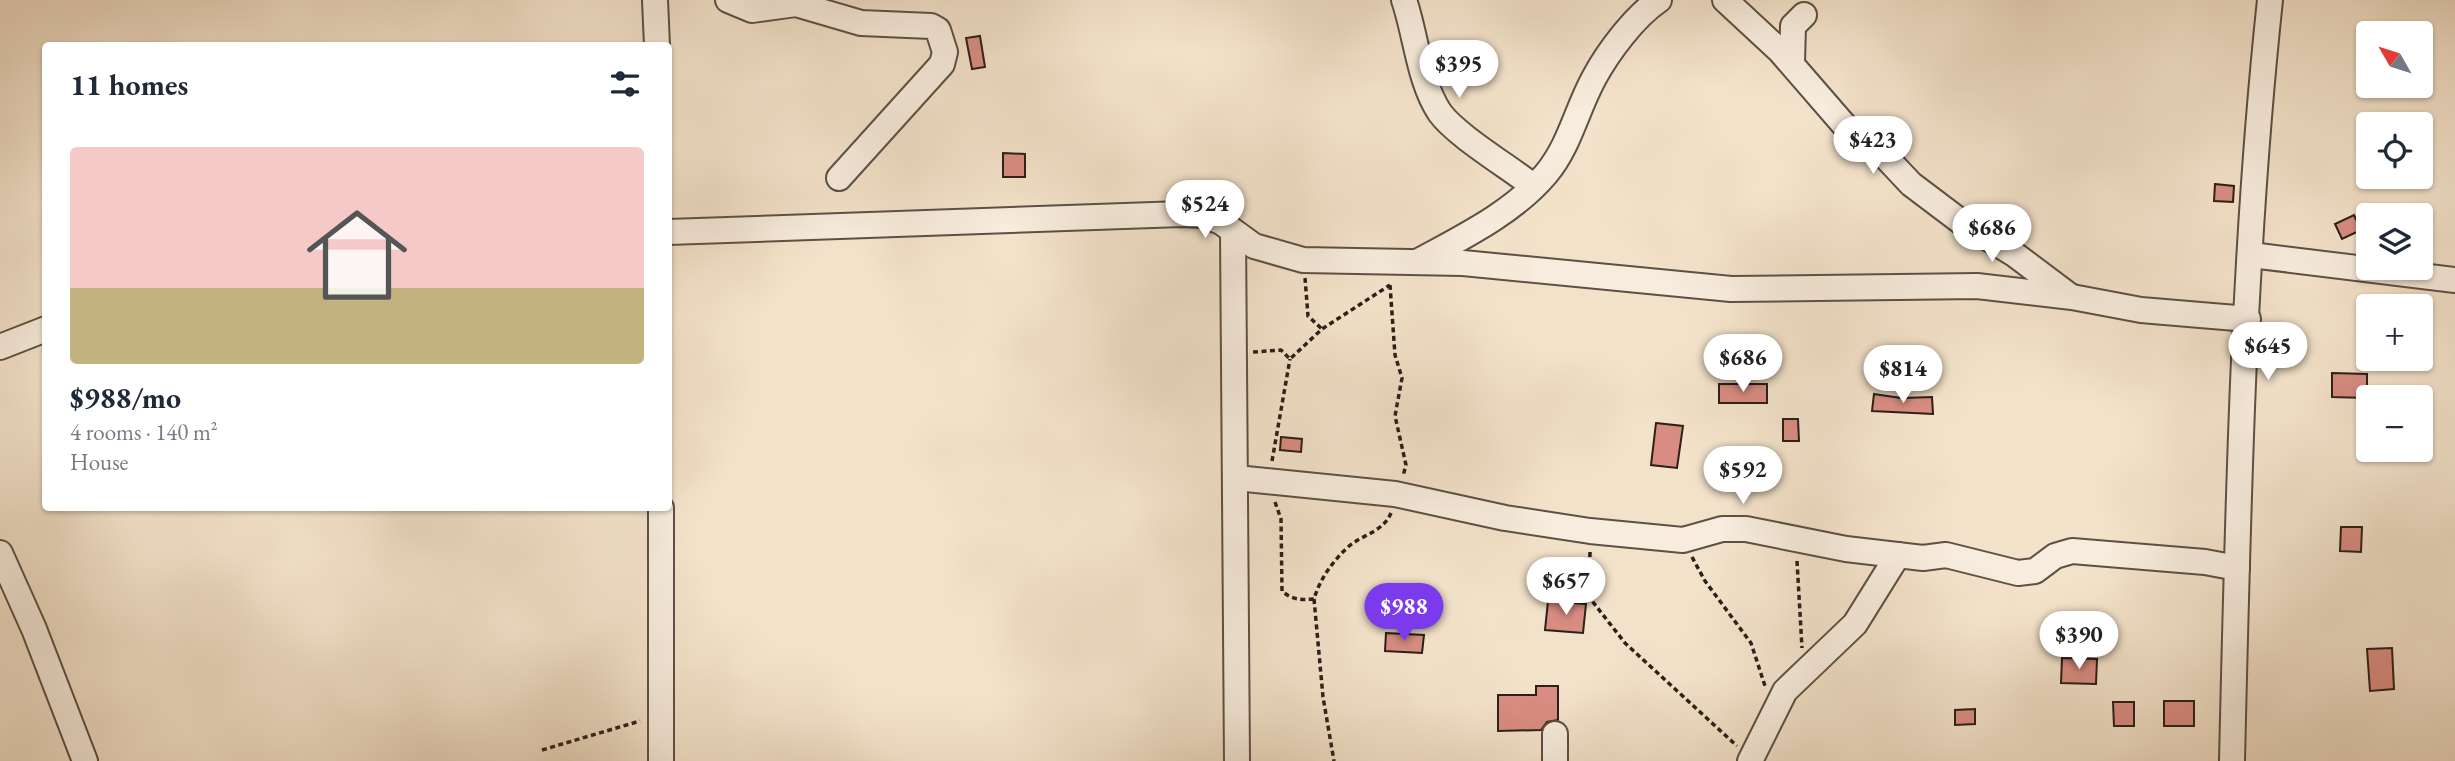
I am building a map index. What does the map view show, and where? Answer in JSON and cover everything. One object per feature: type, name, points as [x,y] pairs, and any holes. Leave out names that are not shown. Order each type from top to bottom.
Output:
[{"type":"street","points":[[656,0],[656,42]]},
{"type":"street","points":[[728,0],[752,10],[796,4],[861,23],[931,26],[938,30],[945,52],[942,64],[839,178]]},
{"type":"street","points":[[1404,0],[1428,84],[1440,112],[1454,127],[1534,186]]},
{"type":"street","points":[[1416,263],[1474,232],[1534,186],[1570,139],[1594,77],[1637,21],[1659,0]]},
{"type":"street","points":[[1725,0],[1792,63],[1845,127],[1880,151],[1911,184],[1960,221],[2014,254],[2073,297]]},
{"type":"street","points":[[2232,761],[2237,568],[2255,137],[2270,0]]},
{"type":"street","points":[[1792,63],[1793,26],[1804,15]]},
{"type":"street","points":[[672,232],[1203,215],[1221,222],[1254,246],[1303,260],[1463,263],[1731,289],[1977,286],[2073,297],[2141,310],[2248,319]]},
{"type":"street","points":[[1233,233],[1236,478],[1234,644],[1237,761]]},
{"type":"street","points":[[2252,255],[2455,280]]},
{"type":"street","points":[[0,347],[42,331]]},
{"type":"street","points":[[1236,478],[1395,494],[1505,518],[1590,531],[1683,540],[1734,529],[1796,538],[1822,546],[1923,558],[1947,555],[2018,573],[2035,571],[2055,556],[2072,551],[2205,562],[2237,568]]},
{"type":"street","points":[[661,511],[661,761]]},
{"type":"street","points":[[0,553],[34,629],[85,761]]},
{"type":"street","points":[[1751,760],[1785,691],[1855,624],[1898,555]]},
{"type":"street","points":[[1555,734],[1555,761]]},
{"type":"path","points":[[1303,260],[1308,316],[1322,329]]},
{"type":"path","points":[[1233,354],[1275,349],[1285,351],[1290,359],[1322,329],[1390,285],[1416,263]]},
{"type":"path","points":[[1334,761],[1323,697],[1314,599],[1320,581],[1348,547],[1379,530],[1388,521],[1406,465],[1395,416],[1402,377],[1395,355],[1390,285]]},
{"type":"path","points":[[1590,531],[1589,597],[1625,643],[1751,760]]},
{"type":"path","points":[[1796,538],[1804,671]]},
{"type":"path","points":[[1683,540],[1705,581],[1751,643],[1772,714]]},
{"type":"path","points":[[1290,598],[1314,599]]},
{"type":"path","points":[[542,750],[661,713]]},
{"type":"building","points":[[980,36],[985,67],[972,69],[966,38]]},
{"type":"building","points":[[1003,153],[1025,154],[1025,177],[1003,177]]},
{"type":"building","points":[[2215,184],[2234,186],[2233,202],[2214,201]]},
{"type":"building","points":[[2354,215],[2356,232],[2342,239],[2335,224]]},
{"type":"building","points":[[2332,373],[2367,374],[2367,385],[2356,385],[2356,398],[2332,397]]},
{"type":"building","points":[[1719,384],[1767,384],[1767,403],[1719,403]]},
{"type":"building","points":[[1874,394],[1901,398],[1932,397],[1933,414],[1872,411]]},
{"type":"building","points":[[1783,419],[1798,419],[1799,441],[1783,441]]},
{"type":"building","points":[[1656,423],[1683,426],[1677,468],[1651,465]]},
{"type":"building","points":[[1281,437],[1302,439],[1301,452],[1280,450]]},
{"type":"building","points":[[2341,527],[2362,527],[2361,552],[2340,551]]},
{"type":"building","points":[[1548,601],[1586,604],[1583,633],[1545,630]]},
{"type":"building","points":[[1386,633],[1424,635],[1422,653],[1385,651]]},
{"type":"building","points":[[2392,648],[2394,689],[2370,691],[2367,649]]},
{"type":"building","points":[[2062,658],[2097,659],[2096,684],[2061,683]]},
{"type":"building","points":[[1536,686],[1558,686],[1558,720],[1547,722],[1541,730],[1498,731],[1498,695],[1536,695]]},
{"type":"building","points":[[2164,701],[2194,701],[2194,726],[2164,726]]},
{"type":"building","points":[[2113,702],[2134,702],[2134,726],[2114,726]]},
{"type":"building","points":[[1975,709],[1975,724],[1955,725],[1955,710]]}]
